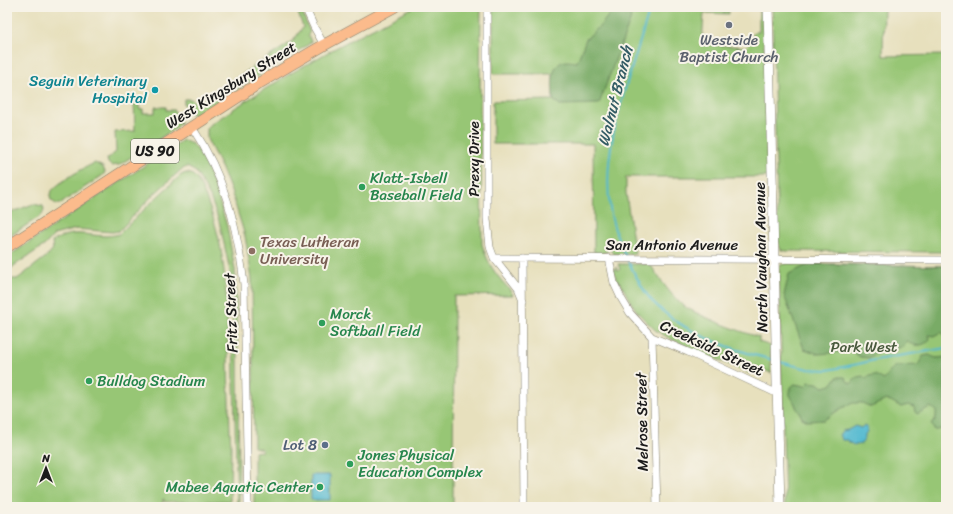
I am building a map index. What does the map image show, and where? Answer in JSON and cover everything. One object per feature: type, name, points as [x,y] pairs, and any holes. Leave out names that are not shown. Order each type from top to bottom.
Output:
[{"type":"main road","name":"West Kingsbury Street","points":[[7,248],[262,82],[324,45],[394,7]]},
{"type":"street","points":[[305,7],[324,45]]},
{"type":"street","name":"Prexy Drive","points":[[487,7],[487,219],[490,247],[494,258],[518,288],[523,300]]},
{"type":"street","name":"North Vaughan Avenue","points":[[768,7],[780,507]]},
{"type":"street","name":"Fritz Street","points":[[192,127],[204,146],[220,180],[238,238],[244,284],[248,507]]},
{"type":"street","name":"San Antonio Avenue","points":[[494,258],[774,258],[946,260]]},
{"type":"street","name":"Prexy Drive","points":[[522,258],[524,507]]},
{"type":"street","name":"Creekside Street","points":[[609,258],[614,283],[621,298],[630,313],[652,337],[778,390]]},
{"type":"street","name":"Melrose Street","points":[[652,337],[657,507]]},
{"type":"green space","points":[[296,7],[300,7],[310,32],[308,34],[311,42],[309,44],[199,113],[193,115],[189,112],[191,111],[190,109],[187,111],[184,104],[184,99],[191,99],[195,102],[201,101],[293,41],[303,27]]},
{"type":"green space","points":[[414,7],[481,7],[480,88],[482,244],[492,268],[513,295],[454,296],[453,507],[254,507],[254,452],[262,451],[262,449],[254,447],[252,279],[245,236],[232,194],[222,169],[207,139],[207,129],[211,124],[235,108],[285,77]]},
{"type":"green space","points":[[493,7],[713,7],[713,9],[719,9],[722,7],[722,11],[729,11],[729,14],[704,13],[702,44],[746,47],[751,42],[753,34],[755,32],[759,32],[759,7],[763,7],[768,177],[626,177],[626,193],[635,254],[613,254],[609,247],[607,248],[608,251],[600,254],[594,253],[593,144],[493,144],[493,101],[553,100],[553,74],[493,74]]},
{"type":"green space","points":[[616,7],[631,7],[629,12],[631,18],[599,104],[560,105],[553,100],[552,85],[555,69],[564,61],[577,62],[586,39],[601,25],[611,12],[615,11]]},
{"type":"green space","points":[[772,7],[884,7],[883,56],[946,55],[946,252],[781,250],[778,243]]},
{"type":"green space","points":[[134,101],[139,101],[139,109],[143,109],[143,113],[155,113],[155,107],[166,107],[166,110],[174,110],[178,117],[175,119],[180,121],[180,124],[119,165],[111,166],[107,159],[116,152],[115,132],[135,131]]},
{"type":"green space","points":[[183,140],[192,144],[197,149],[214,184],[227,226],[235,270],[238,357],[239,507],[237,507],[232,291],[230,271],[219,221],[210,197],[196,172],[187,167],[182,169],[153,195],[119,231],[112,232],[76,229],[54,235],[45,245],[15,265],[7,273],[7,257]]},
{"type":"green space","points":[[95,163],[103,167],[105,172],[103,175],[60,204],[56,204],[51,200],[50,194],[57,186],[77,172]]},
{"type":"green space","points":[[189,173],[197,179],[211,210],[221,249],[224,268],[227,308],[231,447],[230,501],[164,502],[163,499],[162,507],[7,507],[7,282],[10,279],[17,279],[47,256],[53,249],[52,242],[61,237],[78,234],[111,236],[119,234],[181,175]]},
{"type":"green space","points":[[33,204],[43,206],[44,210],[42,215],[7,238],[7,214]]},
{"type":"green space","name":"Park West","points":[[787,263],[946,266],[946,507],[785,507],[779,268],[781,265]]},
{"type":"green space","points":[[618,264],[650,264],[660,279],[680,303],[695,312],[718,322],[759,337],[759,342],[771,346],[771,373],[755,366],[751,374],[673,340],[655,330],[638,313],[620,282],[617,282],[613,268],[615,270],[616,267],[618,271],[620,269]]},
{"type":"green space","points":[[809,264],[946,266],[946,337],[941,332],[934,336],[929,335],[930,339],[922,345],[913,345],[908,341],[903,347],[877,353],[869,358],[860,357],[852,351],[819,354],[804,349],[784,295],[789,274]]},
{"type":"green space","points":[[929,355],[936,358],[946,357],[946,427],[938,430],[934,430],[931,423],[934,422],[936,417],[936,410],[930,407],[917,414],[914,407],[908,405],[901,407],[891,401],[886,400],[871,407],[862,403],[853,403],[840,409],[824,420],[808,421],[802,418],[790,395],[790,387],[795,384],[805,386],[809,382],[817,383],[824,387],[831,385],[837,377],[845,377],[851,384],[857,377],[863,376],[866,379],[868,376],[875,375],[884,380],[896,366],[918,365],[923,356]]},
{"type":"green space","points":[[229,504],[231,507],[164,507],[164,505]]},
{"type":"water","points":[[855,426],[861,428],[863,426],[867,427],[864,441],[856,445],[847,440],[842,440],[839,435],[842,431],[848,430]]},
{"type":"water","name":"Mabee Aquatic Center","points":[[311,475],[330,475],[330,500],[311,500]]},
{"type":"waterway","name":"Walnut Branch","points":[[626,257],[616,234],[611,215],[608,182],[610,157],[620,106],[650,7]]},
{"type":"waterway","name":"Walnut Branch","points":[[628,261],[648,297],[664,312],[678,322],[708,339],[741,351],[774,360]]},
{"type":"waterway","name":"Walnut Branch","points":[[780,362],[808,369],[828,370],[875,360],[946,348]]},
{"type":"place","name":"Westside Baptist Church","points":[[729,25]]},
{"type":"place","name":"Seguin Veterinary Hospital","points":[[155,90]]},
{"type":"place","name":"Klatt-Isbell Baseball Field","points":[[362,187]]},
{"type":"place","name":"Texas Lutheran University","points":[[252,251]]},
{"type":"place","name":"Morck Softball Field","points":[[322,323]]},
{"type":"place","name":"Bulldog Stadium","points":[[89,381]]},
{"type":"place","name":"Lot 8","points":[[325,445]]},
{"type":"place","name":"Jones Physical Education Complex","points":[[350,464]]},
{"type":"place","name":"Mabee Aquatic Center","points":[[320,487]]}]
